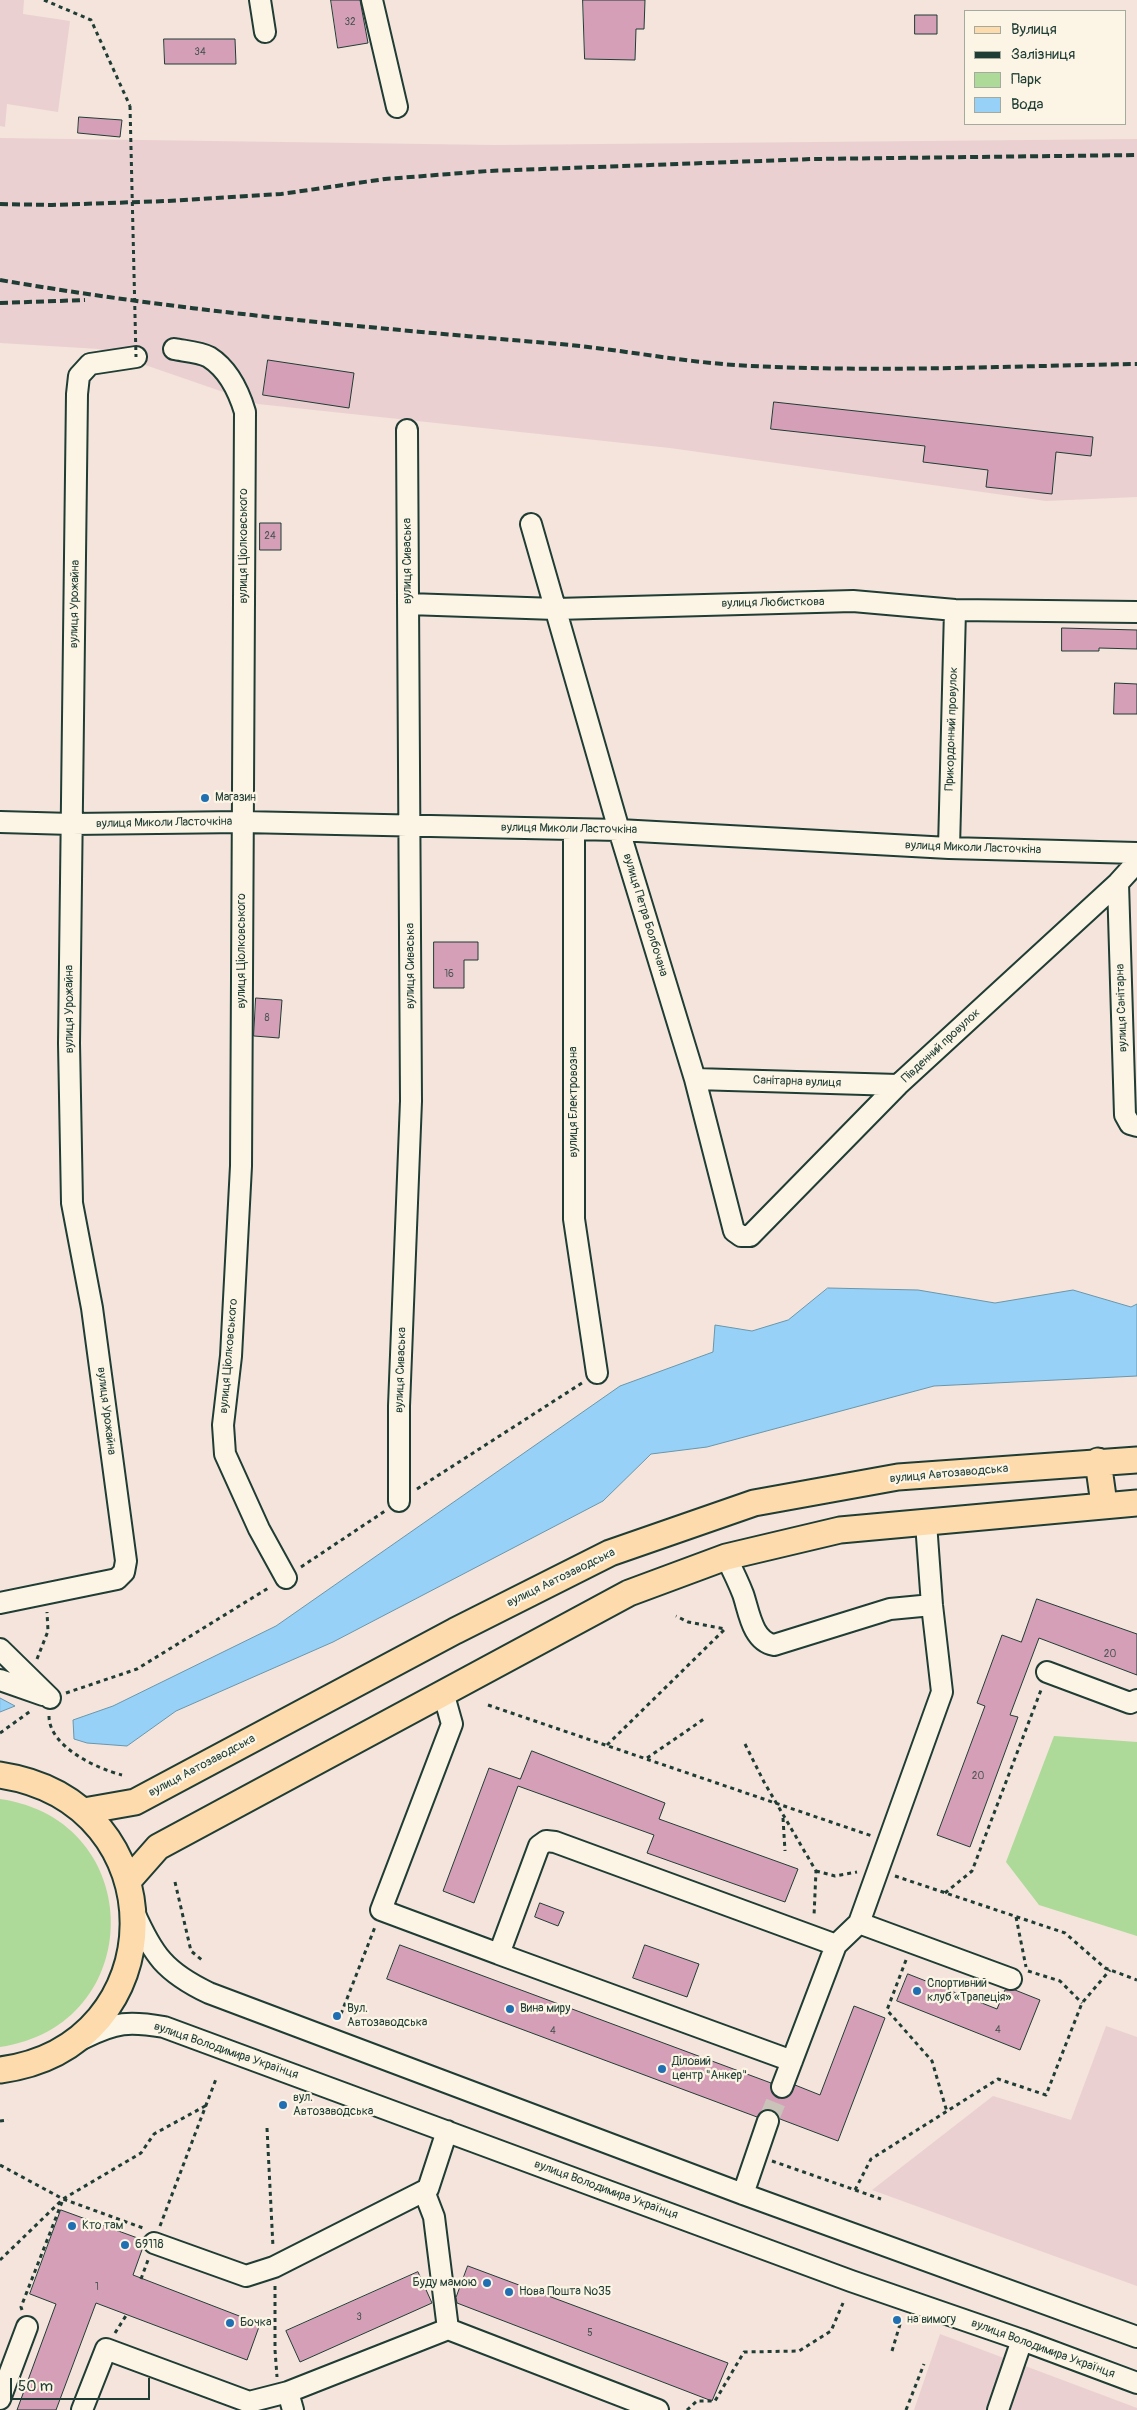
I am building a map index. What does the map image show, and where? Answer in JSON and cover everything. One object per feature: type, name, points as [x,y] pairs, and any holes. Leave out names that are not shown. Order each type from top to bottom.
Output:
[{"type":"main road","name":"вулиця Автозаводська","points":[[84,1811],[135,1802],[455,1630],[619,1549],[754,1503],[898,1477],[1098,1461],[1137,1460]]},
{"type":"main road","points":[[1098,1461],[1104,1504]]},
{"type":"main road","points":[[128,1881],[158,1847],[442,1692],[629,1593],[726,1557],[840,1530],[1104,1504],[1137,1503]]},
{"type":"main road","name":"вулиця Володимира Українця","points":[[0,1775],[25,1779],[56,1792],[84,1811],[103,1832],[118,1855],[128,1881],[134,1912],[132,1949],[121,1984],[102,2016],[75,2042],[49,2058],[7,2071]]},
{"type":"street","points":[[260,0],[265,32]]},
{"type":"street","points":[[372,0],[397,107]]},
{"type":"street","name":"вулиця Ціолковського","points":[[174,349],[208,357],[226,374],[240,398],[244,412],[241,1166],[230,1356],[223,1425],[225,1454],[259,1530],[286,1578]]},
{"type":"street","name":"вулиця Урожайна","points":[[0,1603],[63,1588],[117,1579],[124,1572],[126,1562],[92,1308],[72,1203],[70,1043],[77,394],[79,376],[90,364],[136,357]]},
{"type":"street","name":"вулиця Сиваська","points":[[399,1501],[399,1406],[411,1102],[407,430]]},
{"type":"street","name":"вулиця Петра Болбочана","points":[[531,524],[619,830],[695,1079],[734,1231],[741,1236],[750,1236]]},
{"type":"street","name":"вулиця Любисткова","points":[[408,604],[556,609],[853,601],[955,610],[1137,612]]},
{"type":"street","name":"Прикордонний провулок","points":[[949,848],[955,610]]},
{"type":"street","name":"вулиця Миколи Ласточкіна","points":[[0,822],[72,824],[242,822],[619,830],[949,848],[1137,853]]},
{"type":"street","name":"вулиця Електровозна","points":[[574,830],[574,1219],[597,1373]]},
{"type":"street","name":"Південний провулок","points":[[750,1236],[898,1086],[1118,883],[1137,862]]},
{"type":"street","name":"вулиця Санітарна","points":[[1118,883],[1125,1115],[1130,1124],[1137,1126]]},
{"type":"street","name":"Санітарна вулиця","points":[[695,1079],[898,1086]]},
{"type":"street","points":[[782,2087],[836,1946],[859,1923],[942,1692],[932,1605],[926,1523]]},
{"type":"street","points":[[726,1557],[742,1593],[753,1627],[767,1644],[774,1645],[890,1609],[932,1605]]},
{"type":"street","points":[[0,1650],[50,1698]]},
{"type":"street","points":[[1047,1672],[1130,1703],[1137,1700]]},
{"type":"street","points":[[0,1680],[50,1698]]},
{"type":"street","points":[[442,1692],[452,1724],[381,1910],[792,2061]]},
{"type":"street","points":[[499,1954],[539,1846],[546,1841],[555,1842],[836,1946]]},
{"type":"street","name":"вулиця Володимира Українця","points":[[134,1912],[148,1944],[160,1960],[184,1981],[209,1993],[743,2194],[1137,2337]]},
{"type":"street","points":[[859,1923],[1011,1980]]},
{"type":"street","name":"вулиця Володимира Українця","points":[[75,2042],[107,2026],[136,2022],[164,2027],[851,2281],[1022,2340],[1137,2383]]},
{"type":"street","points":[[743,2194],[768,2121]]},
{"type":"street","points":[[156,2238],[246,2276],[274,2267],[428,2189],[447,2131]]},
{"type":"street","points":[[424,2191],[434,2217],[448,2329]]},
{"type":"street","points":[[0,2399],[27,2327]]},
{"type":"street","points":[[82,2410],[106,2349],[249,2402],[290,2401],[448,2329],[658,2410]]},
{"type":"street","points":[[998,2410],[1022,2340]]},
{"type":"path","points":[[44,0],[91,20],[130,106],[136,357]]},
{"type":"path","points":[[0,1733],[50,1698],[137,1669],[286,1578],[399,1501],[597,1373]]},
{"type":"path","points":[[36,1662],[48,1631],[47,1610],[49,1600],[63,1588]]},
{"type":"path","points":[[607,1745],[725,1629],[688,1622],[676,1616]]},
{"type":"path","points":[[945,1893],[972,1871],[1047,1672]]},
{"type":"path","points":[[50,1698],[49,1721],[60,1742],[103,1770],[122,1775]]},
{"type":"path","points":[[488,1705],[889,1842]]},
{"type":"path","points":[[646,1759],[704,1719]]},
{"type":"path","points":[[745,1744],[764,1782],[816,1871],[813,1937]]},
{"type":"path","points":[[783,1815],[785,1852]]},
{"type":"path","points":[[816,1871],[835,1876],[879,1870],[1065,1934],[1105,1968],[1137,1980]]},
{"type":"path","points":[[175,1882],[191,1951],[202,1960]]},
{"type":"path","points":[[341,2014],[381,1910]]},
{"type":"path","points":[[1016,1917],[1027,1963],[1026,1970],[1060,1981],[1082,2003]]},
{"type":"path","points":[[913,1943],[887,2010],[932,2060],[947,2112]]},
{"type":"path","points":[[855,2190],[871,2159],[998,2079],[1046,2095],[1082,2003],[1110,1970]]},
{"type":"path","points":[[141,2279],[216,2079]]},
{"type":"path","points":[[0,2260],[63,2199],[141,2153],[154,2134],[207,2105]]},
{"type":"path","points":[[0,2122],[8,2120]]},
{"type":"path","points":[[754,2160],[770,2160],[881,2199]]},
{"type":"path","points":[[0,2165],[63,2199],[156,2238]]},
{"type":"path","points":[[27,2327],[21,2307],[63,2199]]},
{"type":"path","points":[[686,2410],[697,2401],[715,2401],[744,2352],[799,2351],[830,2331],[843,2303]]},
{"type":"path","points":[[892,2351],[901,2321]]},
{"type":"path","points":[[906,2410],[924,2364]]},
{"type":"shaded area","points":[[0,0],[24,0],[23,14],[70,21],[58,112],[7,104],[5,127],[0,126]]},
{"type":"shaded area","points":[[0,138],[495,145],[1137,139],[1137,497],[1046,501],[670,448],[258,404],[99,349],[0,343]]},
{"type":"shaded area","points":[[1106,2026],[1137,2037],[1137,2286],[872,2190],[993,2096],[1071,2120]]},
{"type":"shaded area","points":[[940,2334],[1137,2408],[1137,2410],[914,2410]]},
{"type":"green space","points":[[1054,1736],[1137,1742],[1137,1936],[1039,1905],[1006,1862]]},
{"type":"green space","points":[[0,1799],[49,1815],[83,1844],[104,1881],[111,1923],[104,1965],[83,2002],[49,2031],[0,2047]]},
{"type":"water","points":[[828,1288],[918,1290],[995,1303],[1073,1290],[1131,1307],[1137,1304],[1137,1376],[934,1386],[707,1447],[651,1454],[603,1501],[333,1642],[176,1711],[127,1746],[87,1743],[74,1739],[73,1720],[113,1706],[276,1626],[620,1386],[713,1352],[715,1325],[752,1331],[788,1320]]},
{"type":"water","points":[[0,1698],[15,1706],[0,1712]]},
{"type":"building","points":[[331,0],[360,0],[368,43],[338,48]]},
{"type":"building","points":[[583,0],[645,0],[644,29],[636,29],[635,60],[585,59]]},
{"type":"building","points":[[915,15],[937,15],[937,34],[915,34]]},
{"type":"building","points":[[164,39],[235,39],[236,64],[165,64]]},
{"type":"building","points":[[79,117],[122,120],[120,137],[78,133]]},
{"type":"building","points":[[268,360],[354,373],[349,408],[263,395]]},
{"type":"building","points":[[774,402],[1093,437],[1091,456],[1056,452],[1052,494],[986,487],[988,470],[923,462],[925,446],[771,429]]},
{"type":"building","points":[[260,523],[281,523],[281,550],[260,550]]},
{"type":"building","points":[[1062,628],[1137,630],[1137,649],[1099,648],[1099,651],[1062,651]]},
{"type":"building","points":[[1115,683],[1137,684],[1137,714],[1114,714]]},
{"type":"building","points":[[434,942],[478,942],[478,960],[464,960],[464,988],[434,988]]},
{"type":"building","points":[[256,998],[282,1000],[279,1038],[254,1036]]},
{"type":"building","points":[[1037,1599],[1137,1634],[1137,1675],[1039,1638],[1010,1715],[1018,1717],[970,1847],[937,1835],[985,1706],[977,1703],[1002,1635],[1021,1642]]},
{"type":"building","points":[[532,1751],[665,1803],[659,1819],[798,1869],[785,1902],[647,1853],[654,1835],[518,1786],[474,1903],[443,1891],[489,1768],[520,1779]]},
{"type":"building","points":[[540,1903],[564,1912],[558,1926],[535,1917]]},
{"type":"building","points":[[400,1945],[771,2083],[773,2094],[778,2098],[789,2096],[795,2085],[820,2095],[854,2006],[885,2018],[838,2141],[780,2119],[772,2110],[765,2110],[757,2117],[387,1979]]},
{"type":"building","points":[[645,1945],[699,1964],[687,1997],[633,1978]]},
{"type":"building","points":[[908,1974],[997,2009],[1005,1990],[1015,1990],[1040,2000],[1020,2050],[897,2001]]},
{"type":"building","points":[[61,2210],[143,2240],[143,2247],[133,2275],[260,2324],[247,2360],[96,2303],[56,2410],[17,2410],[56,2304],[30,2294]]},
{"type":"building","points":[[468,2266],[728,2363],[712,2401],[457,2303],[456,2298]]},
{"type":"building","points":[[418,2272],[432,2303],[300,2362],[286,2331]]},
{"type":"tunnel","points":[[768,2121],[782,2087]]},
{"type":"railway","points":[[0,204],[52,205],[167,201],[281,194],[385,179],[488,171],[813,159],[1137,155]]},
{"type":"railway","points":[[0,280],[209,310],[581,346],[735,365],[886,369],[1137,364]]},
{"type":"railway","points":[[0,303],[85,300]]},
{"type":"place","name":"Магазин","points":[[205,798]]},
{"type":"place","name":"Спортивний клуб «Трапеція»","points":[[917,1991]]},
{"type":"place","name":"Вина миру","points":[[510,2009]]},
{"type":"place","name":"Вул. Автозаводська","points":[[337,2016]]},
{"type":"place","name":"Діловий центр \"Анкер\"","points":[[662,2069]]},
{"type":"place","name":"вул. Автозаводська","points":[[283,2105]]},
{"type":"place","name":"Кто там","points":[[72,2226]]},
{"type":"place","name":"69118","points":[[125,2245]]},
{"type":"place","name":"Буду мамою","points":[[487,2283]]},
{"type":"place","name":"Нова Пошта №35","points":[[509,2292]]},
{"type":"place","name":"на вимогу","points":[[897,2320]]},
{"type":"place","name":"Бочка","points":[[230,2323]]}]
